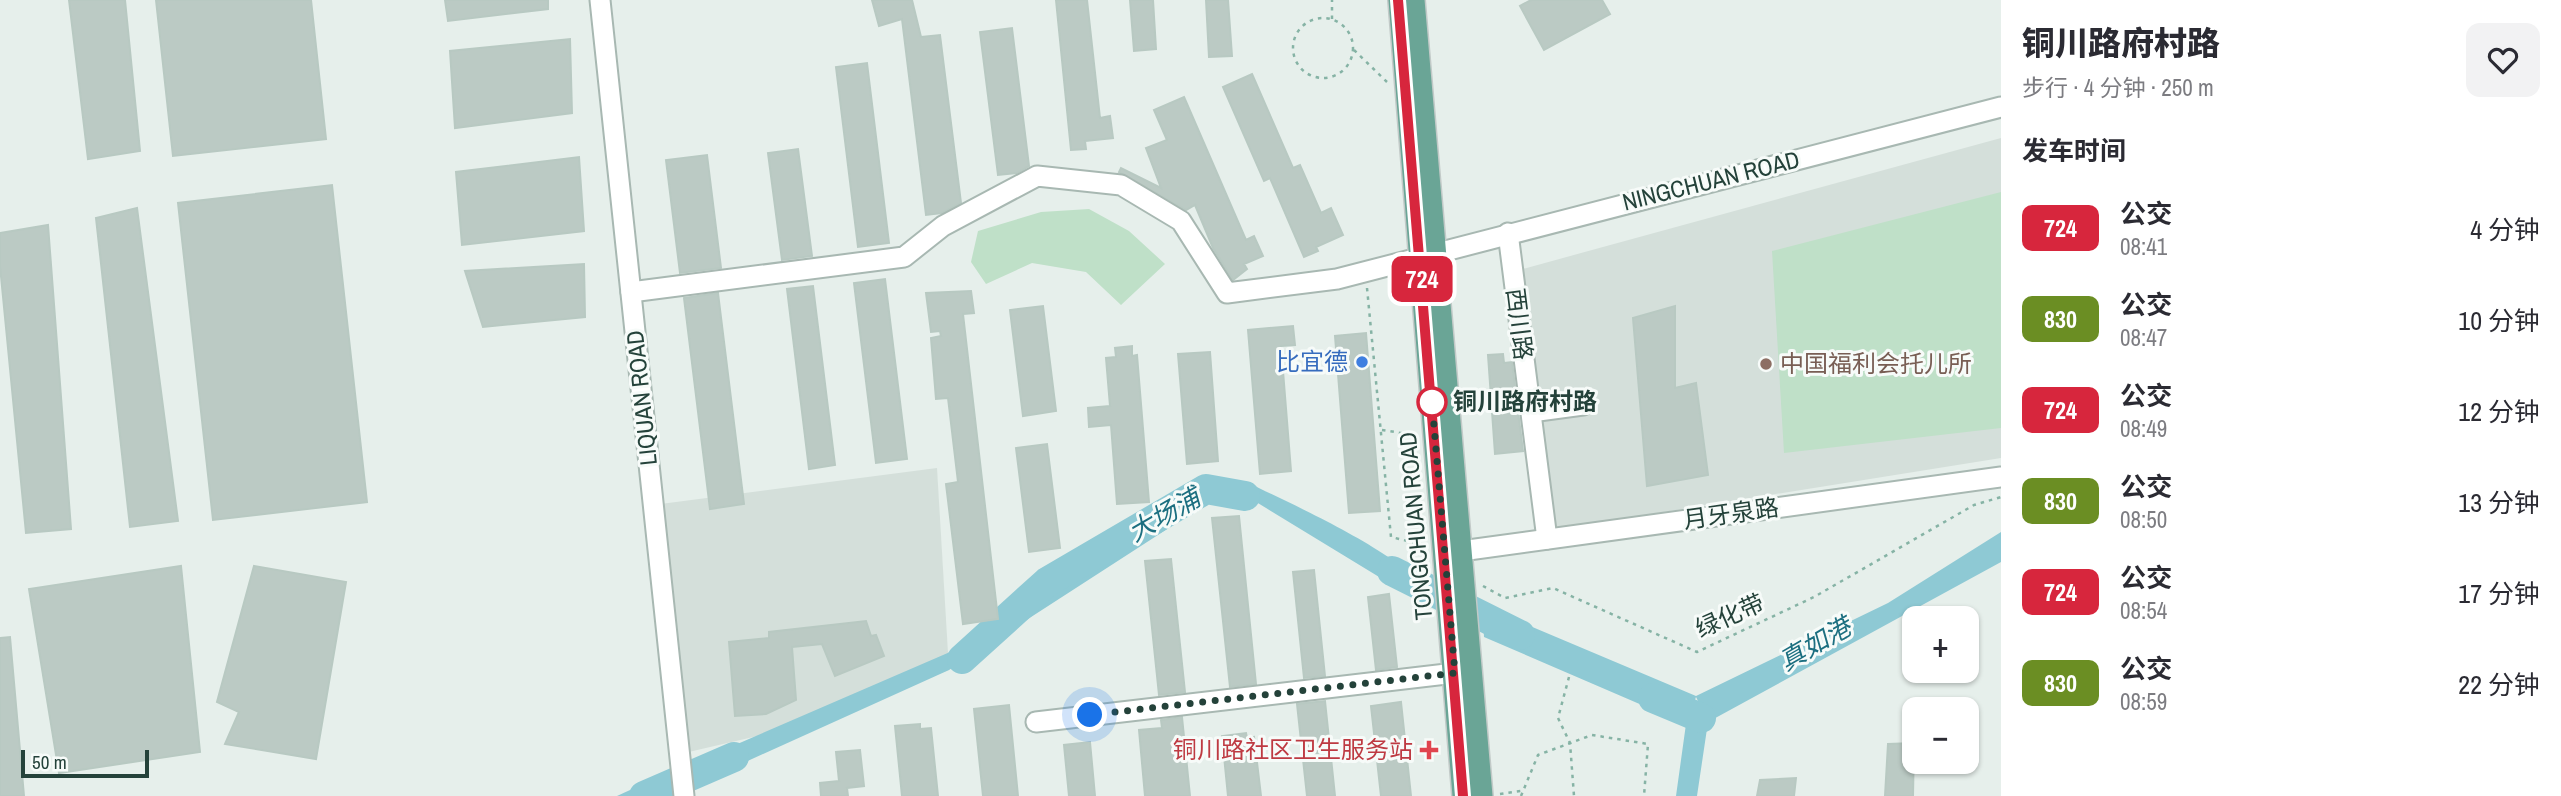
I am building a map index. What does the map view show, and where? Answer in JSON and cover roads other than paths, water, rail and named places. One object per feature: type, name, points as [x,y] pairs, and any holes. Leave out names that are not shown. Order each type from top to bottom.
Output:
[{"type":"main road","name":"TONGCHUAN ROAD","points":[[1399,0],[1407,101],[1428,253],[1453,551]]},
{"type":"main road","name":"TONGCHUAN ROAD","points":[[1414,0],[1435,438],[1458,580],[1459,621],[1455,673],[1463,796]]},
{"type":"main road","name":"TONGCHUAN ROAD","points":[[1459,621],[1482,796]]},
{"type":"street","name":"LIQUAN ROAD","points":[[600,0],[684,796]]},
{"type":"street","name":"NINGCHUAN ROAD","points":[[631,292],[904,257],[943,226],[1037,176],[1121,185],[1181,221],[1227,293],[1366,273],[1428,253],[2001,107]]},
{"type":"street","name":"西川路","points":[[1508,233],[1547,539]]},
{"type":"street","points":[[1531,412],[1583,405]]},
{"type":"street","name":"月牙泉路","points":[[1453,551],[2001,477]]},
{"type":"street","points":[[1036,722],[1455,673]]},
{"type":"water","points":[[1251,484],[1323,519],[1380,552],[1422,585],[1430,601],[1389,583],[1248,497],[1209,502],[949,670],[699,783],[698,761],[987,636],[1047,582],[1206,489]]},
{"type":"water","name":"真如港","points":[[2001,532],[2001,562],[1920,606],[1902,606],[1902,616],[1708,722],[1697,796],[1676,796],[1686,724],[1484,637],[1482,602],[1530,626],[1696,696],[1888,603]],"holes":[[[1696,697],[1708,721],[1687,724]]]},
{"type":"water","points":[[667,773],[668,796],[617,796]]},
{"type":"waterway","name":"大场浦","points":[[962,659],[1047,582],[1206,489],[1245,496]]},
{"type":"waterway","name":"大场浦","points":[[1392,571],[1520,635]]},
{"type":"waterway","name":"大场浦","points":[[1653,698],[1701,718]]},
{"type":"waterway","name":"大场浦","points":[[644,796],[734,757]]},
{"type":"place","name":"比宜德","points":[[1362,362]]},
{"type":"place","name":"中国福利会托儿所","points":[[1766,364]]},
{"type":"place","name":"铜川路府村路","points":[[1432,402]]},
{"type":"place","name":"铜川路社区卫生服务站","points":[[1429,750]]}]
